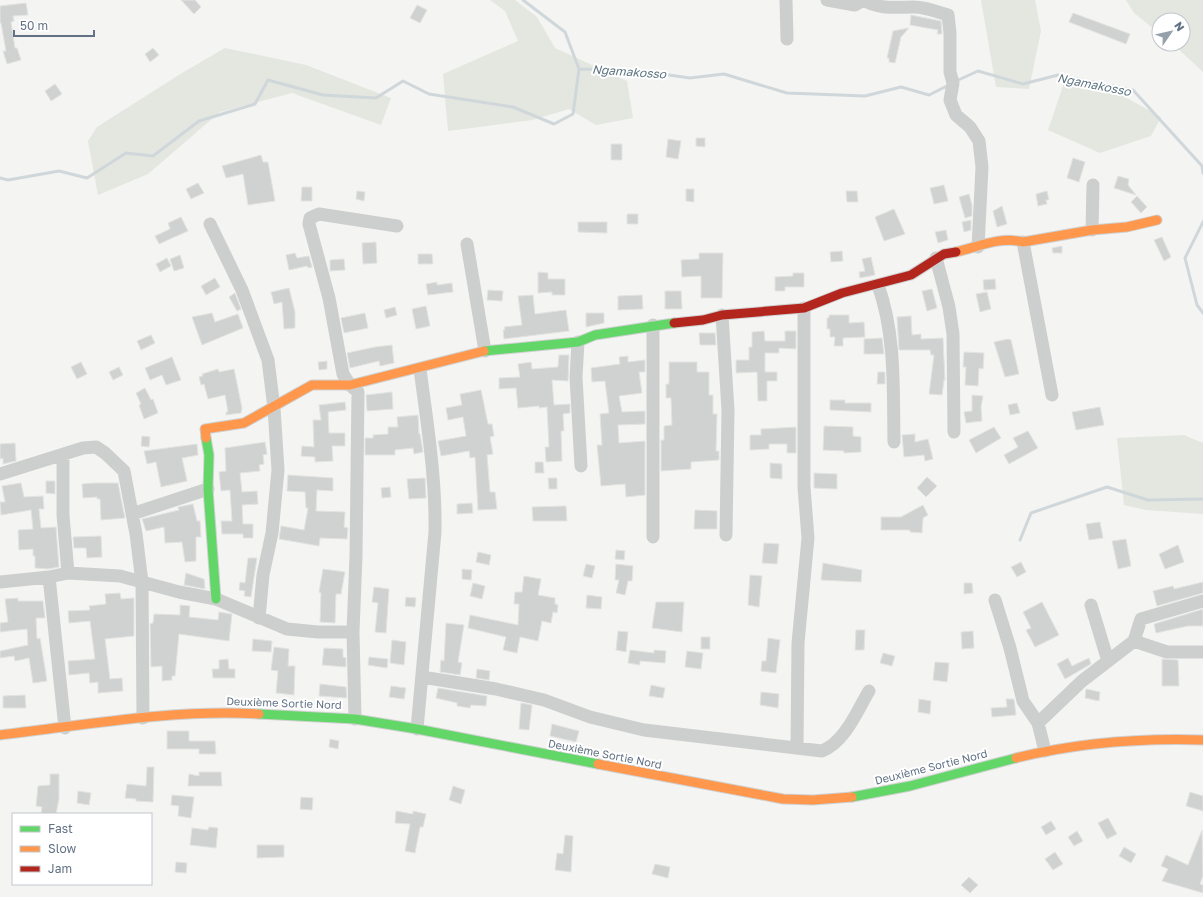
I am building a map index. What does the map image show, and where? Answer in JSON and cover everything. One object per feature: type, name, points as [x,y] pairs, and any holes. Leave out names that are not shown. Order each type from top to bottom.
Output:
[{"type":"main road","points":[[216,599],[208,489],[209,455],[205,429],[244,423],[274,408],[292,395],[312,385],[350,385],[420,369],[485,351],[578,342],[595,335],[653,325],[703,320],[722,315],[804,308],[842,293],[878,285],[911,275],[944,254],[978,247],[998,240],[1012,239],[1023,242],[1092,230],[1127,227],[1157,220]]},
{"type":"main road","name":"Deuxième Sortie Nord","points":[[0,735],[143,718],[230,712],[355,719],[417,729],[732,790],[802,800],[889,792],[1045,751],[1086,745],[1134,741],[1203,740]]},
{"type":"street","points":[[786,0],[786,39]]},
{"type":"street","points":[[827,0],[855,5],[863,0],[874,6],[901,8],[916,7],[948,15],[950,33],[950,72],[953,83],[950,100],[956,115],[970,127],[979,141],[982,167],[978,247]]},
{"type":"street","points":[[1092,185],[1092,230]]},
{"type":"street","points":[[355,719],[353,632],[356,556],[358,392],[350,385],[343,374],[329,298],[309,224],[310,218],[319,214],[397,226]]},
{"type":"street","points":[[210,224],[242,290],[268,360],[274,408],[278,470],[272,533],[263,575],[259,618]]},
{"type":"street","points":[[1023,242],[1052,395]]},
{"type":"street","points":[[467,244],[485,351]]},
{"type":"street","points":[[936,258],[950,307],[953,334],[954,432]]},
{"type":"street","points":[[878,285],[885,305],[892,354],[894,442]]},
{"type":"street","points":[[797,747],[798,643],[808,538],[804,487],[804,308]]},
{"type":"street","points":[[722,315],[728,410],[726,535]]},
{"type":"street","points":[[653,325],[653,537]]},
{"type":"street","points":[[578,342],[576,377],[580,466]]},
{"type":"street","points":[[417,729],[435,532],[436,503],[432,455],[420,369]]},
{"type":"street","points":[[0,474],[63,456],[84,448],[96,447],[105,453],[124,471],[139,549],[142,582],[143,718]]},
{"type":"street","points":[[63,456],[63,515],[68,573]]},
{"type":"street","points":[[132,514],[208,489]]},
{"type":"street","points":[[0,582],[49,577],[68,573],[107,575],[216,599],[287,630],[353,632]]},
{"type":"street","points":[[49,577],[65,728]]},
{"type":"street","points":[[995,600],[1010,648],[1023,701],[1038,723],[1045,751]]},
{"type":"street","points":[[1038,723],[1082,681],[1134,641],[1141,619],[1203,601]]},
{"type":"street","points":[[1091,605],[1108,661]]},
{"type":"street","points":[[1134,641],[1167,652],[1203,652]]},
{"type":"street","points":[[422,677],[496,689],[544,700],[590,717],[629,728],[724,741],[797,747],[822,751],[833,746],[843,734],[869,691]]},
{"type":"shaded area","points":[[490,0],[515,0],[537,17],[555,48],[627,81],[633,118],[596,125],[569,109],[532,120],[448,131],[443,74],[518,41],[505,11]]},
{"type":"shaded area","points":[[981,0],[1035,0],[1041,31],[1029,89],[996,87]]},
{"type":"shaded area","points":[[1126,0],[1203,0],[1203,72],[1182,52],[1191,52],[1191,12],[1151,12],[1151,27],[1134,13]]},
{"type":"shaded area","points":[[225,48],[306,65],[391,98],[381,125],[292,93],[220,112],[148,174],[98,195],[88,141],[97,127],[182,73]]},
{"type":"shaded area","points":[[1067,74],[1114,91],[1161,117],[1151,136],[1100,153],[1048,130]]},
{"type":"shaded area","points":[[1184,435],[1203,443],[1203,514],[1146,510],[1124,505],[1117,438]]},
{"type":"building","points":[[181,0],[195,0],[201,7],[194,14]]},
{"type":"building","points":[[26,3],[28,15],[13,16],[14,21],[11,22],[15,48],[17,48],[21,60],[7,64],[3,51],[6,51],[0,23],[0,6]]},
{"type":"building","points":[[417,5],[427,10],[420,23],[410,18]]},
{"type":"building","points":[[1073,13],[1130,34],[1126,44],[1069,22]]},
{"type":"building","points":[[911,15],[941,21],[942,34],[937,34],[938,30],[910,25]]},
{"type":"building","points":[[909,28],[901,37],[895,63],[889,62],[889,58],[887,58],[893,31]]},
{"type":"building","points":[[153,48],[159,55],[150,62],[145,54]]},
{"type":"building","points":[[55,84],[62,94],[51,101],[45,91]]},
{"type":"building","points":[[696,138],[705,138],[705,147],[696,146]]},
{"type":"building","points":[[668,139],[681,141],[678,159],[666,157]]},
{"type":"building","points":[[611,144],[622,144],[622,160],[611,160]]},
{"type":"building","points":[[261,155],[263,162],[268,162],[275,201],[248,205],[243,174],[226,178],[222,166]]},
{"type":"building","points":[[1073,158],[1085,162],[1079,182],[1067,178]]},
{"type":"building","points":[[1118,176],[1129,179],[1128,185],[1136,195],[1114,188]]},
{"type":"building","points":[[198,183],[204,193],[191,199],[186,189]]},
{"type":"building","points":[[944,185],[948,201],[934,204],[930,188]]},
{"type":"building","points":[[302,187],[312,187],[312,201],[301,201]]},
{"type":"building","points":[[686,189],[694,189],[694,202],[686,201]]},
{"type":"building","points":[[357,191],[365,192],[364,201],[356,199]]},
{"type":"building","points":[[846,191],[857,191],[858,202],[847,202]]},
{"type":"building","points":[[1047,191],[1049,200],[1046,200],[1047,204],[1038,206],[1036,194]]},
{"type":"building","points":[[969,194],[972,205],[972,216],[965,218],[959,197]]},
{"type":"building","points":[[1137,196],[1147,207],[1141,213],[1131,202]]},
{"type":"building","points":[[1002,206],[1007,224],[997,227],[993,211]]},
{"type":"building","points":[[894,209],[905,234],[884,241],[875,217]]},
{"type":"building","points":[[627,214],[638,214],[638,224],[627,224]]},
{"type":"building","points":[[181,217],[188,231],[159,244],[155,236],[170,229],[168,223]]},
{"type":"building","points":[[971,220],[971,230],[964,232],[962,222]]},
{"type":"building","points":[[578,222],[607,222],[607,233],[578,232]]},
{"type":"building","points":[[946,230],[948,240],[938,243],[935,232]]},
{"type":"building","points":[[1162,237],[1171,257],[1164,261],[1154,240]]},
{"type":"building","points":[[376,242],[377,263],[363,264],[362,243]]},
{"type":"building","points":[[1062,246],[1062,253],[1053,253],[1052,248]]},
{"type":"building","points":[[842,251],[843,261],[831,262],[830,252]]},
{"type":"building","points":[[295,253],[297,258],[309,256],[312,267],[308,268],[307,266],[289,270],[286,255]]},
{"type":"building","points":[[699,253],[723,253],[722,298],[701,298],[701,276],[682,277],[681,260],[699,259]]},
{"type":"building","points":[[418,254],[432,254],[433,264],[418,264]]},
{"type":"building","points":[[180,255],[184,268],[174,271],[170,259]]},
{"type":"building","points":[[871,257],[875,275],[860,278],[859,272],[865,271],[862,259]]},
{"type":"building","points":[[167,258],[171,266],[160,272],[156,264]]},
{"type":"building","points":[[344,259],[345,270],[330,271],[330,260]]},
{"type":"building","points":[[538,272],[548,273],[548,279],[565,279],[565,295],[552,295],[552,292],[538,293]]},
{"type":"building","points":[[793,273],[804,273],[804,287],[785,287],[785,291],[775,291],[775,277],[793,276]]},
{"type":"building","points":[[215,278],[220,287],[206,295],[201,286]]},
{"type":"building","points":[[995,279],[996,289],[984,290],[983,280]]},
{"type":"building","points":[[437,282],[437,285],[452,283],[453,292],[428,295],[426,284]]},
{"type":"building","points":[[289,288],[295,312],[295,328],[284,329],[282,302],[274,304],[271,292]]},
{"type":"building","points":[[932,289],[937,308],[927,311],[922,291]]},
{"type":"building","points":[[488,290],[503,291],[502,301],[487,300]]},
{"type":"building","points":[[665,291],[681,291],[682,309],[665,309]]},
{"type":"building","points":[[987,292],[991,309],[980,312],[976,294]]},
{"type":"building","points":[[235,293],[241,309],[237,311],[229,297]]},
{"type":"building","points":[[533,295],[535,314],[566,310],[569,331],[504,339],[504,327],[522,325],[518,296]]},
{"type":"building","points":[[642,295],[643,309],[618,310],[618,296]]},
{"type":"building","points":[[426,306],[430,326],[416,329],[412,309]]},
{"type":"building","points":[[395,307],[397,315],[386,318],[384,310]]},
{"type":"building","points":[[212,313],[215,322],[238,314],[243,328],[202,345],[192,317]]},
{"type":"building","points":[[365,313],[368,328],[344,333],[341,318]]},
{"type":"building","points":[[586,313],[604,313],[604,323],[586,327]]},
{"type":"building","points":[[829,315],[849,315],[849,323],[864,322],[865,337],[843,338],[843,346],[834,346],[835,337],[830,337],[830,329],[827,329],[827,318],[829,318]]},
{"type":"building","points":[[911,316],[912,335],[921,334],[921,339],[943,338],[945,380],[942,395],[929,394],[934,355],[931,355],[930,350],[899,350],[897,317]]},
{"type":"building","points":[[764,331],[765,341],[785,341],[785,331],[796,331],[796,349],[779,348],[779,353],[765,353],[765,372],[777,372],[777,381],[767,381],[767,401],[758,401],[757,372],[736,373],[736,360],[749,360],[749,347],[752,347],[752,332]]},
{"type":"building","points":[[699,333],[715,333],[716,345],[700,345]]},
{"type":"building","points":[[151,335],[155,343],[141,350],[137,341]]},
{"type":"building","points":[[882,338],[884,354],[864,354],[864,339]]},
{"type":"building","points":[[1008,339],[1011,340],[1019,374],[1005,377],[994,342]]},
{"type":"building","points":[[392,345],[394,363],[380,366],[379,361],[350,368],[347,353]]},
{"type":"building","points":[[964,352],[984,353],[983,369],[979,368],[978,386],[965,385],[966,367],[963,367]]},
{"type":"building","points":[[559,355],[569,355],[568,381],[552,380],[554,405],[570,404],[570,413],[563,414],[564,431],[561,431],[562,461],[546,462],[545,447],[549,447],[547,407],[539,408],[539,406],[518,408],[516,388],[499,389],[499,378],[520,377],[518,364],[531,362],[532,369],[558,367]]},
{"type":"building","points":[[628,356],[628,362],[645,360],[645,372],[639,372],[642,393],[619,396],[622,412],[645,411],[645,424],[618,425],[619,443],[645,441],[645,495],[626,497],[625,484],[601,486],[597,445],[602,445],[600,414],[609,413],[605,381],[592,382],[591,368],[620,364],[619,357]]},
{"type":"building","points":[[172,357],[181,380],[166,385],[162,375],[150,380],[145,368]]},
{"type":"building","points":[[327,361],[327,369],[319,370],[318,362]]},
{"type":"building","points":[[81,362],[87,374],[77,379],[71,367]]},
{"type":"building","points":[[669,362],[697,362],[697,372],[709,372],[709,395],[713,395],[713,414],[717,414],[716,451],[719,451],[719,460],[691,462],[691,469],[661,471],[661,440],[664,440],[664,426],[672,425],[671,398],[666,398],[666,384],[669,384]]},
{"type":"building","points":[[119,367],[123,375],[113,380],[109,372]]},
{"type":"building","points":[[218,369],[219,372],[234,369],[242,408],[241,413],[226,415],[226,412],[228,412],[225,395],[208,399],[204,384],[201,385],[199,377],[203,376],[202,374]]},
{"type":"building","points":[[878,372],[885,372],[885,384],[877,384]]},
{"type":"building","points":[[145,388],[151,400],[153,399],[158,413],[144,419],[139,405],[141,404],[136,393]]},
{"type":"building","points":[[481,390],[488,424],[492,424],[494,436],[490,437],[493,454],[487,455],[490,492],[495,492],[497,509],[478,510],[475,457],[470,458],[469,451],[441,456],[438,441],[466,436],[463,417],[448,420],[446,408],[462,405],[460,394]]},
{"type":"building","points":[[392,392],[393,409],[367,411],[366,395]]},
{"type":"building","points":[[972,395],[983,396],[981,407],[982,421],[966,423],[964,412],[972,411]]},
{"type":"building","points":[[830,400],[845,400],[845,403],[871,403],[871,412],[830,410]]},
{"type":"building","points":[[345,402],[346,410],[328,412],[329,433],[345,433],[345,446],[332,446],[333,461],[315,462],[315,457],[301,456],[302,446],[314,447],[313,420],[321,420],[319,405]]},
{"type":"building","points":[[1017,403],[1020,413],[1010,415],[1008,405]]},
{"type":"building","points":[[1100,407],[1104,425],[1076,430],[1072,412]]},
{"type":"building","points":[[418,415],[419,434],[423,452],[414,454],[413,448],[395,450],[395,455],[365,455],[365,438],[373,438],[373,435],[388,434],[388,427],[398,427],[397,417]]},
{"type":"building","points":[[824,426],[853,427],[853,436],[861,437],[861,452],[844,453],[844,451],[823,450]]},
{"type":"building","points":[[796,427],[796,453],[787,453],[787,444],[769,444],[769,449],[750,450],[750,435],[761,435],[761,429]]},
{"type":"building","points":[[994,427],[1001,438],[976,453],[969,440]]},
{"type":"building","points":[[1028,431],[1038,448],[1009,464],[1004,455],[1018,447],[1013,438]]},
{"type":"building","points":[[915,434],[915,442],[928,439],[933,459],[925,461],[924,455],[904,457],[902,435]]},
{"type":"building","points":[[142,436],[150,437],[149,447],[141,446]]},
{"type":"building","points":[[265,442],[267,454],[263,455],[264,464],[259,465],[260,471],[240,473],[242,492],[257,491],[258,504],[242,505],[243,524],[253,524],[253,538],[243,538],[243,534],[222,534],[221,521],[232,521],[230,490],[221,491],[219,472],[226,471],[225,448]]},
{"type":"building","points":[[15,443],[16,461],[3,464],[3,458],[0,459],[0,444]]},
{"type":"building","points":[[197,444],[198,455],[182,458],[187,481],[161,487],[156,462],[147,464],[144,451]]},
{"type":"building","points":[[535,462],[543,462],[544,473],[535,473]]},
{"type":"building","points":[[770,463],[782,464],[782,479],[770,478]]},
{"type":"building","points":[[814,473],[837,474],[837,489],[814,488]]},
{"type":"building","points":[[288,475],[333,478],[333,491],[317,490],[316,511],[345,512],[344,527],[348,528],[347,539],[320,538],[319,546],[279,539],[281,526],[304,530],[308,508],[306,508],[305,492],[287,491]]},
{"type":"building","points":[[927,477],[937,486],[926,497],[917,488]]},
{"type":"building","points":[[425,478],[426,498],[409,499],[407,479]]},
{"type":"building","points":[[548,478],[557,478],[557,489],[549,489]]},
{"type":"building","points":[[46,481],[55,481],[55,494],[46,493]]},
{"type":"building","points":[[21,483],[24,497],[43,496],[44,509],[39,509],[41,528],[56,527],[59,567],[48,569],[35,568],[35,556],[33,556],[33,549],[19,550],[18,530],[33,529],[31,510],[1,515],[0,502],[5,502],[2,486]]},
{"type":"building","points":[[118,483],[125,518],[101,520],[100,499],[97,499],[97,497],[83,498],[82,484]]},
{"type":"building","points":[[390,487],[391,497],[382,498],[381,488]]},
{"type":"building","points":[[472,503],[473,513],[457,514],[457,504]]},
{"type":"building","points":[[193,504],[197,521],[200,521],[201,537],[196,537],[196,561],[185,562],[182,542],[165,543],[164,527],[146,531],[142,519],[179,510],[178,507]]},
{"type":"building","points":[[923,505],[928,515],[923,518],[922,533],[910,532],[910,530],[881,530],[881,517],[901,517]]},
{"type":"building","points":[[566,506],[567,521],[533,521],[532,507]]},
{"type":"building","points":[[695,510],[717,511],[717,529],[694,529]]},
{"type":"building","points":[[1100,522],[1103,538],[1089,540],[1086,524]]},
{"type":"building","points":[[101,536],[102,557],[87,558],[86,548],[74,548],[73,537]]},
{"type":"building","points":[[1126,539],[1131,566],[1118,569],[1112,541]]},
{"type":"building","points":[[764,543],[779,544],[777,564],[762,563]]},
{"type":"building","points":[[1178,545],[1184,562],[1165,569],[1159,554]]},
{"type":"building","points":[[616,550],[625,551],[624,560],[615,559]]},
{"type":"building","points":[[478,552],[491,555],[489,565],[476,562]]},
{"type":"building","points":[[248,558],[257,558],[251,597],[244,596],[245,591],[239,590],[240,582],[245,583]]},
{"type":"building","points":[[1021,562],[1026,572],[1017,577],[1011,567]]},
{"type":"building","points":[[823,563],[862,570],[861,582],[821,580]]},
{"type":"building","points":[[586,564],[595,566],[592,578],[583,576]]},
{"type":"building","points":[[616,564],[633,566],[632,581],[628,581],[625,595],[616,593],[619,580],[615,580]]},
{"type":"building","points":[[323,569],[345,572],[341,594],[336,594],[335,623],[320,622],[321,593],[319,592]]},
{"type":"building","points":[[462,569],[472,570],[471,580],[462,579]]},
{"type":"building","points":[[186,573],[204,579],[205,589],[184,585]]},
{"type":"building","points":[[750,575],[762,576],[759,607],[748,605]]},
{"type":"building","points":[[524,576],[541,579],[538,595],[555,598],[555,604],[558,605],[557,613],[553,612],[551,623],[542,621],[538,641],[520,637],[517,653],[503,650],[506,637],[468,628],[470,615],[518,625],[519,604],[514,604],[515,592],[522,592]]},
{"type":"building","points":[[1203,582],[1203,593],[1157,606],[1153,591],[1173,586],[1174,589]]},
{"type":"building","points":[[473,583],[485,586],[482,599],[470,596]]},
{"type":"building","points":[[964,583],[972,583],[973,593],[964,594]]},
{"type":"building","points":[[374,587],[389,589],[386,633],[375,632],[378,603],[372,602]]},
{"type":"building","points":[[120,593],[121,599],[134,598],[134,636],[105,639],[110,679],[122,678],[123,691],[98,693],[98,682],[90,683],[89,673],[69,675],[68,661],[95,659],[90,621],[69,623],[68,611],[90,610],[89,606],[106,604],[105,594]]},
{"type":"building","points":[[587,595],[602,597],[601,609],[586,608]]},
{"type":"building","points":[[406,597],[416,598],[415,607],[405,606]]},
{"type":"building","points":[[18,598],[18,601],[43,601],[45,618],[36,618],[37,639],[40,638],[47,681],[33,683],[29,658],[15,661],[14,656],[0,658],[0,651],[28,645],[27,629],[0,632],[0,623],[8,622],[5,599]]},
{"type":"building","points":[[656,602],[684,602],[682,632],[652,628]]},
{"type":"building","points":[[1042,602],[1059,635],[1035,647],[1026,630],[1031,628],[1023,612]]},
{"type":"building","points":[[180,605],[190,606],[189,617],[218,620],[219,612],[232,614],[229,641],[179,634],[175,676],[172,676],[172,680],[162,681],[162,666],[151,667],[150,624],[153,623],[154,614],[180,615]]},
{"type":"building","points":[[1203,609],[1203,626],[1188,626],[1156,633],[1154,624]]},
{"type":"building","points":[[446,623],[464,625],[458,662],[462,663],[460,675],[440,672],[441,660],[444,661]]},
{"type":"building","points":[[856,630],[865,630],[864,650],[855,650]]},
{"type":"building","points":[[618,631],[628,632],[626,652],[616,650]]},
{"type":"building","points":[[973,631],[974,648],[962,649],[961,632]]},
{"type":"building","points":[[701,637],[710,637],[710,649],[701,649]]},
{"type":"building","points":[[768,638],[780,640],[776,673],[761,671],[762,661],[766,661]]},
{"type":"building","points":[[253,639],[272,641],[271,652],[252,651]]},
{"type":"building","points":[[392,640],[406,642],[404,665],[390,663]]},
{"type":"building","points":[[274,647],[289,649],[288,666],[295,666],[294,695],[276,693],[278,671],[271,670]]},
{"type":"building","points":[[324,648],[343,649],[343,657],[346,658],[346,667],[322,665]]},
{"type":"building","points":[[630,650],[654,653],[654,650],[666,651],[665,663],[640,661],[640,665],[628,663]]},
{"type":"building","points":[[687,651],[703,653],[701,669],[685,667]]},
{"type":"building","points":[[883,653],[895,656],[892,666],[880,663]]},
{"type":"building","points":[[369,657],[388,659],[387,668],[368,665]]},
{"type":"building","points":[[1068,658],[1072,666],[1089,658],[1091,664],[1065,679],[1057,664]]},
{"type":"building","points":[[228,659],[229,669],[235,669],[235,678],[213,678],[212,669],[219,669],[219,660]]},
{"type":"building","points":[[1162,659],[1178,660],[1179,686],[1162,686]]},
{"type":"building","points":[[935,662],[949,663],[947,682],[933,680]]},
{"type":"building","points":[[477,669],[490,671],[489,680],[476,678]]},
{"type":"building","points":[[320,684],[346,687],[347,698],[319,696]]},
{"type":"building","points":[[651,685],[665,688],[663,698],[649,696]]},
{"type":"building","points":[[391,686],[406,688],[404,699],[389,697]]},
{"type":"building","points":[[438,688],[487,696],[486,706],[471,705],[470,708],[457,706],[457,703],[436,698]]},
{"type":"building","points":[[1086,689],[1100,692],[1099,701],[1085,698]]},
{"type":"building","points":[[761,692],[779,694],[778,708],[760,705]]},
{"type":"building","points":[[25,695],[26,708],[3,708],[3,696]]},
{"type":"building","points":[[919,699],[931,701],[930,714],[918,712]]},
{"type":"building","points":[[1006,699],[1014,699],[1016,715],[992,717],[991,708],[1007,707]]},
{"type":"building","points":[[521,703],[532,705],[529,730],[519,729]]},
{"type":"building","points":[[552,724],[579,731],[576,742],[550,736]]},
{"type":"building","points":[[167,731],[189,731],[189,741],[215,741],[216,754],[199,754],[199,749],[167,749]]},
{"type":"building","points":[[330,739],[339,741],[338,749],[329,747]]},
{"type":"building","points":[[147,767],[154,767],[153,802],[136,801],[136,799],[125,798],[127,784],[146,786]]},
{"type":"building","points":[[199,772],[221,772],[222,786],[188,786],[189,774],[199,776]]},
{"type":"building","points":[[50,774],[59,774],[59,799],[56,813],[41,813],[42,807],[36,806],[38,786],[50,785]]},
{"type":"building","points":[[453,786],[465,790],[461,804],[449,800]]},
{"type":"building","points":[[78,791],[91,793],[89,805],[77,803]]},
{"type":"building","points":[[1190,792],[1203,796],[1203,811],[1186,806]]},
{"type":"building","points":[[172,795],[194,797],[191,818],[178,816],[179,806],[171,805]]},
{"type":"building","points":[[301,797],[313,798],[312,810],[300,809]]},
{"type":"building","points":[[396,811],[413,814],[413,811],[426,814],[423,827],[420,827],[415,853],[405,851],[410,824],[395,823]]},
{"type":"building","points":[[1108,818],[1117,834],[1107,839],[1098,823]]},
{"type":"building","points":[[1051,821],[1056,829],[1046,835],[1041,827]]},
{"type":"building","points":[[209,827],[218,828],[216,848],[190,845],[192,828],[208,830]]},
{"type":"building","points":[[1202,830],[1203,876],[1200,884],[1203,885],[1203,893],[1162,881],[1168,869],[1161,866],[1166,855],[1188,865]]},
{"type":"building","points":[[1077,831],[1083,841],[1074,846],[1068,837]]},
{"type":"building","points":[[565,835],[573,836],[571,872],[555,870],[557,853],[563,854]]},
{"type":"building","points":[[257,845],[284,845],[284,857],[257,858]]},
{"type":"building","points":[[1124,847],[1136,854],[1131,863],[1119,856]]},
{"type":"building","points":[[1055,852],[1063,864],[1053,870],[1045,859]]},
{"type":"building","points":[[176,862],[187,863],[186,873],[175,872]]},
{"type":"building","points":[[655,864],[670,867],[668,878],[652,874]]},
{"type":"building","points":[[969,877],[978,885],[970,893],[961,885]]},
{"type":"waterway","points":[[523,0],[565,32],[579,69]]},
{"type":"waterway","name":"Ngamakosso","points":[[0,178],[8,180],[59,171],[87,178],[126,153],[153,156],[199,121],[255,104],[268,80],[323,95],[376,98],[403,81],[429,94],[513,107],[554,124],[573,114],[579,69],[634,70],[690,78],[724,74],[787,93],[865,96],[901,87],[929,95],[949,85]]},
{"type":"waterway","name":"Ngamakosso","points":[[956,81],[978,71],[1023,84],[1058,75],[1133,90],[1202,166],[1203,173]]},
{"type":"waterway","name":"Ngamakosso","points":[[1203,222],[1185,258],[1197,305],[1203,313]]},
{"type":"waterway","points":[[1020,540],[1031,513],[1107,487],[1148,500],[1203,499]]},
{"type":"traffic: fast","points":[[484,351],[578,342],[595,335],[674,323]]},
{"type":"traffic: fast","points":[[206,438],[209,455],[208,489],[216,599]]},
{"type":"traffic: fast","points":[[259,714],[355,719],[417,729],[598,764]]},
{"type":"traffic: fast","points":[[852,797],[910,786],[1016,758]]},
{"type":"traffic: slow","points":[[956,252],[997,241],[1006,240],[1023,242],[1092,230],[1127,227],[1157,220]]},
{"type":"traffic: slow","points":[[206,438],[205,429],[244,423],[312,385],[350,385],[484,351]]},
{"type":"traffic: slow","points":[[0,735],[162,716],[227,713],[259,714]]},
{"type":"traffic: slow","points":[[1016,758],[1085,745],[1132,741],[1203,740]]},
{"type":"traffic: slow","points":[[598,764],[783,799],[813,800],[852,797]]},
{"type":"traffic: jam","points":[[674,323],[703,320],[722,315],[804,308],[842,293],[911,275],[944,254],[956,252]]}]
